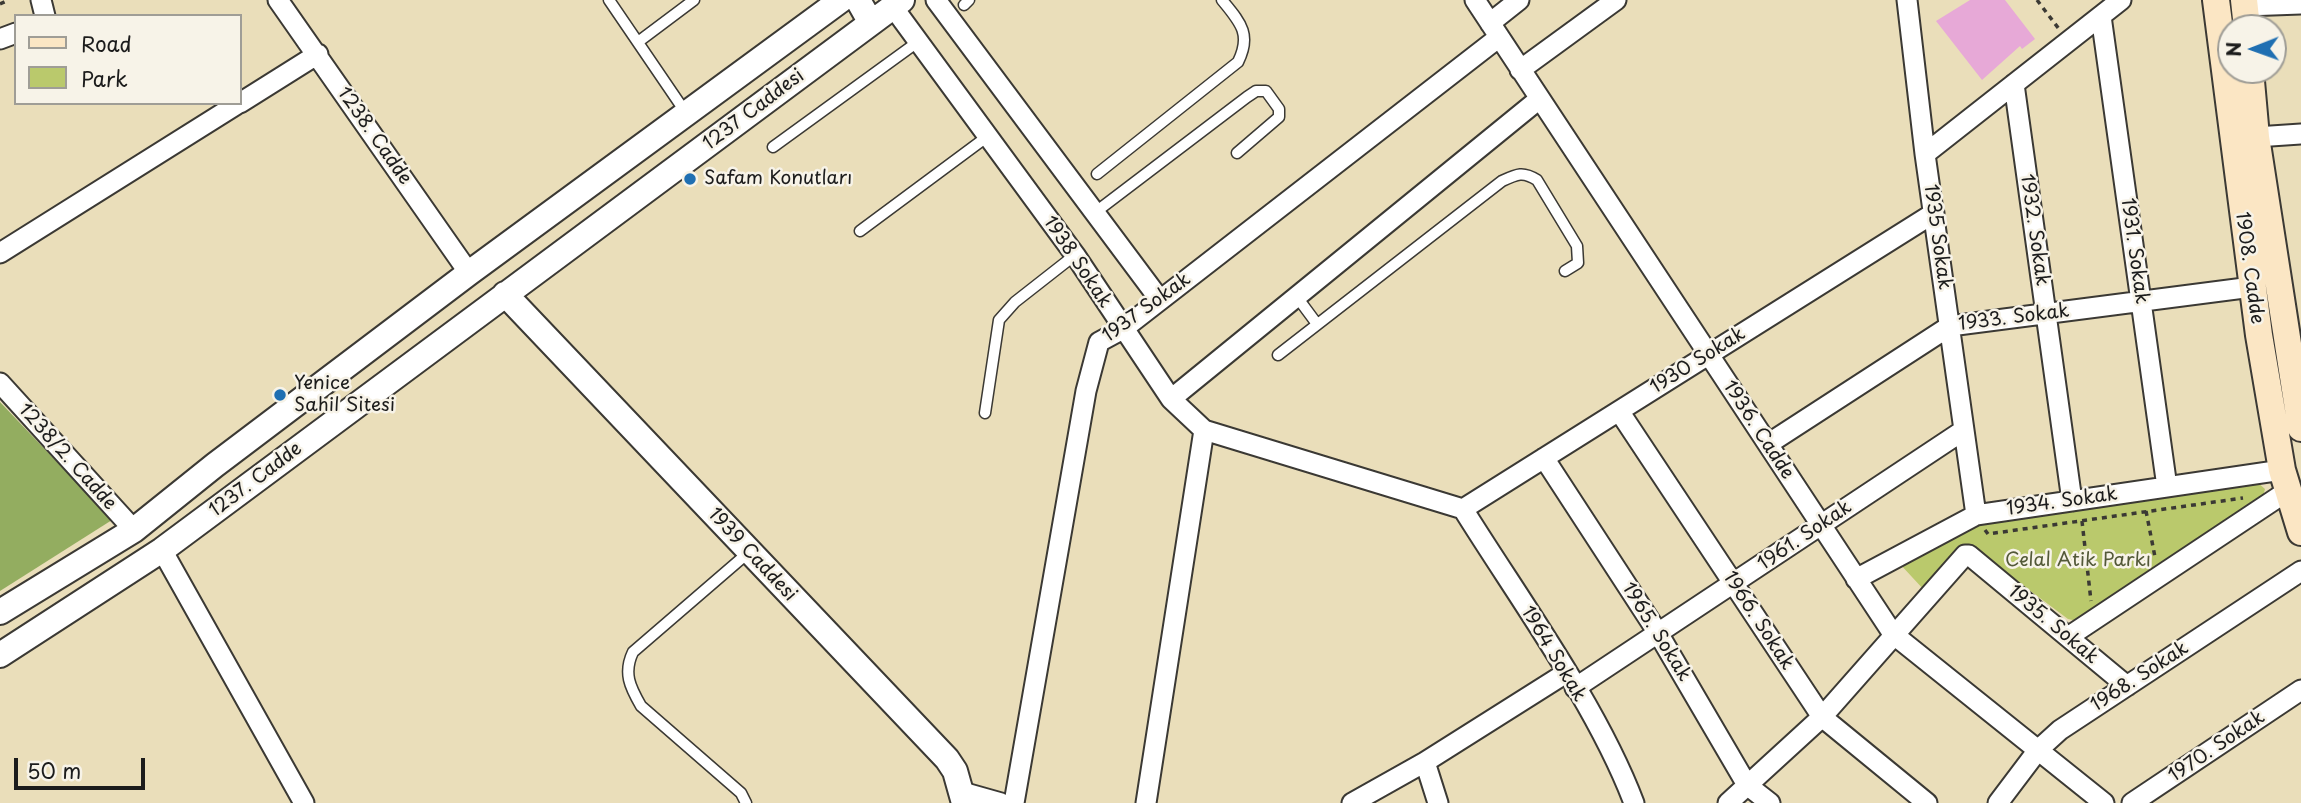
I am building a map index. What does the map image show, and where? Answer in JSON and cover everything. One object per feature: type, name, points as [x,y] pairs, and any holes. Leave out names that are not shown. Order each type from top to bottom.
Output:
[{"type":"main road","name":"1908. Cadde","points":[[2216,0],[2252,288],[2284,481],[2301,532]]},
{"type":"main road","name":"1908. Cadde","points":[[2251,84],[2256,137],[2301,428]]},
{"type":"street","name":"1238. Cadde","points":[[278,0],[469,273]]},
{"type":"street","name":"1237 Caddesi","points":[[469,273],[841,0]]},
{"type":"street","points":[[858,0],[871,23]]},
{"type":"street","points":[[936,0],[1097,211],[1160,300]]},
{"type":"street","name":"1936. Cadde","points":[[1475,0],[1538,100],[1893,634],[2104,803]]},
{"type":"street","name":"1937 Sokak","points":[[1014,803],[1086,391],[1099,342],[1123,330],[1494,30],[1519,0]]},
{"type":"street","points":[[1520,70],[1616,0]]},
{"type":"street","name":"1935 Sokak","points":[[1907,0],[1925,154],[1976,515]]},
{"type":"street","points":[[1925,154],[2121,0]]},
{"type":"street","name":"1237 Caddesi","points":[[505,294],[897,3]]},
{"type":"street","name":"1938 Sokak","points":[[897,3],[919,41],[1075,255],[1171,399],[1203,430],[1463,509]]},
{"type":"street","points":[[2245,11],[2301,4]]},
{"type":"street","name":"1931. Sokak","points":[[2101,16],[2167,487]]},
{"type":"street","points":[[242,101],[318,54]]},
{"type":"street","name":"1932. Sokak","points":[[2014,84],[2046,314],[2076,500]]},
{"type":"street","points":[[1171,399],[1538,100]]},
{"type":"street","points":[[0,253],[236,105]]},
{"type":"street","points":[[2256,137],[2301,134]]},
{"type":"street","name":"1930 Sokak","points":[[1463,509],[1934,213]]},
{"type":"street","name":"1237. Cadde","points":[[0,612],[134,530],[215,464],[469,273]]},
{"type":"street","name":"1933. Sokak","points":[[1768,444],[1950,326],[2252,288]]},
{"type":"street","name":"1237. Cadde","points":[[0,654],[162,550],[505,294]]},
{"type":"street","name":"1939 Caddesi","points":[[505,294],[947,760],[963,797],[1001,803]]},
{"type":"street","name":"1238/2. Cadde","points":[[0,383],[134,530]]},
{"type":"street","name":"1966. Sokak","points":[[1619,411],[1822,717],[1927,803]]},
{"type":"street","points":[[1146,803],[1203,430]]},
{"type":"street","name":"1961. Sokak","points":[[1352,803],[1658,633],[1964,430]]},
{"type":"street","name":"1965. Sokak","points":[[1544,458],[1658,633],[1747,785],[1770,803]]},
{"type":"street","points":[[2068,637],[2158,577],[2284,481]]},
{"type":"street","name":"1934. Sokak","points":[[1856,579],[1976,515],[2167,487],[2284,481]]},
{"type":"street","name":"1964 Sokak","points":[[1463,509],[1570,681],[1624,778],[1634,803]]},
{"type":"street","points":[[162,550],[304,803]]},
{"type":"street","name":"1935. Sokak","points":[[1893,634],[1965,555],[1969,555],[2127,686]]},
{"type":"street","name":"1968. Sokak","points":[[1997,803],[2038,750],[2060,730],[2301,571]]},
{"type":"street","points":[[1728,803],[1822,717],[1893,634]]},
{"type":"street","name":"1970. Sokak","points":[[2132,803],[2301,690]]},
{"type":"street","points":[[1424,762],[1438,803]]},
{"type":"lane","points":[[609,0],[687,113]]},
{"type":"lane","points":[[638,42],[694,0]]},
{"type":"lane","points":[[1097,174],[1238,62],[1244,50],[1245,34],[1222,0]]},
{"type":"lane","points":[[773,147],[919,41]]},
{"type":"lane","points":[[1097,211],[1247,97],[1256,91],[1266,91],[1279,109],[1279,117],[1273,125],[1237,153]]},
{"type":"lane","points":[[860,231],[988,136]]},
{"type":"lane","points":[[1278,355],[1502,181],[1516,174],[1526,173],[1537,180],[1577,246],[1578,263],[1565,271]]},
{"type":"lane","points":[[985,412],[999,320],[1015,302],[1075,255]]},
{"type":"lane","points":[[1297,297],[1317,324]]},
{"type":"lane","points":[[746,803],[741,793],[642,706],[631,689],[627,666],[633,652],[749,552]]},
{"type":"path","points":[[0,4],[9,0]]},
{"type":"path","points":[[2037,0],[2068,41]]},
{"type":"path","points":[[1976,515],[1988,534],[2248,497]]},
{"type":"path","points":[[2076,500],[2082,520],[2093,620]]},
{"type":"path","points":[[2146,511],[2158,577]]},
{"type":"green space","points":[[0,402],[112,520],[0,591]]},
{"type":"green space","name":"Celal Atik Parkı","points":[[2257,482],[2265,489],[2262,500],[2077,621],[2068,619],[1973,548],[1925,591],[1899,563],[1985,523]]},
{"type":"building","points":[[1970,0],[2005,0],[2035,39],[2022,49],[2020,46],[1982,80],[1936,21]]},
{"type":"place","name":"Safam Konutları","points":[[690,179]]},
{"type":"place","name":"Yenice Sahil Sitesi","points":[[280,395]]}]
